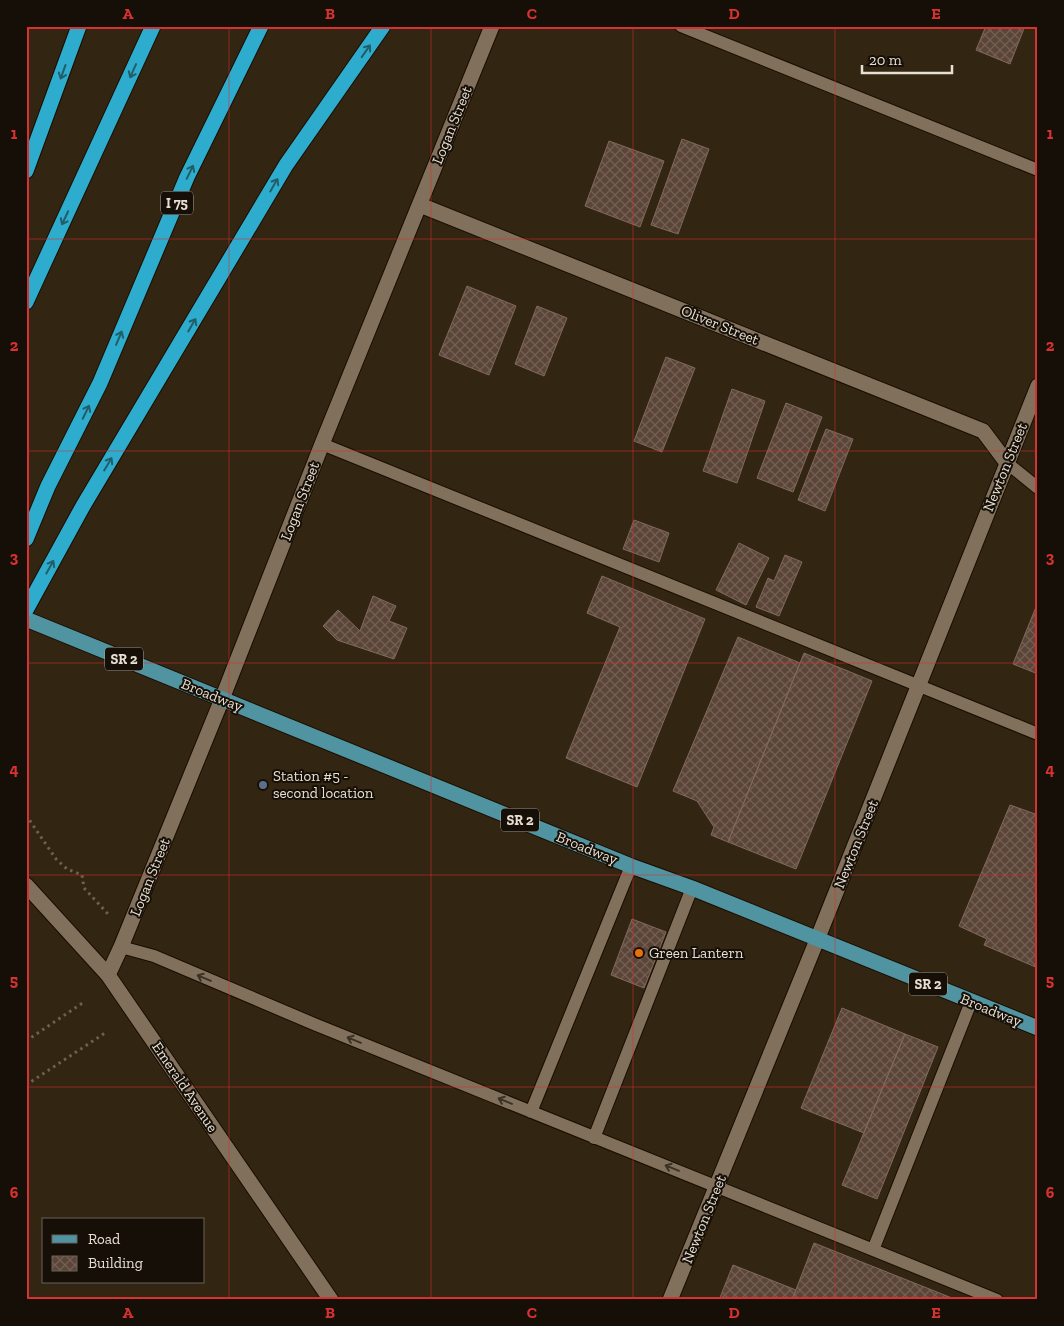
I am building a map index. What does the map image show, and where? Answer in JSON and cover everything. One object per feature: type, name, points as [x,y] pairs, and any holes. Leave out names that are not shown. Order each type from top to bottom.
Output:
[{"type":"highway","points":[[26,171],[79,26]]},
{"type":"highway","points":[[26,302],[153,26]]},
{"type":"highway","name":"I 75","points":[[26,539],[48,486],[100,383],[187,177],[261,26]]},
{"type":"highway","points":[[26,610],[83,506],[286,165],[383,26]]},
{"type":"main road","name":"Broadway","points":[[26,619],[631,866],[692,888],[1038,1028]]},
{"type":"street","name":"Logan Street","points":[[108,975],[222,699],[322,444],[492,26]]},
{"type":"street","name":"Oliver Street","points":[[420,205],[983,431],[1006,463]]},
{"type":"street","name":"Newton Street","points":[[670,1300],[817,940],[1038,386]]},
{"type":"street","name":"Emerald Avenue","points":[[26,885],[108,975],[331,1300]]},
{"type":"lane","points":[[681,26],[1038,170]]},
{"type":"lane","points":[[322,444],[1038,734]]},
{"type":"lane","points":[[1006,463],[1038,488]]},
{"type":"lane","points":[[531,1112],[631,866]]},
{"type":"lane","points":[[594,1138],[692,888]]},
{"type":"lane","points":[[124,940],[154,956],[298,1018],[997,1300]]},
{"type":"lane","points":[[873,1250],[971,1002]]},
{"type":"path","points":[[26,815],[56,859],[67,868],[82,874],[84,888],[124,940]]},
{"type":"path","points":[[26,1041],[84,1002]]},
{"type":"path","points":[[26,1085],[104,1033]]},
{"type":"building","points":[[986,26],[1025,26],[1010,64],[976,50]]},
{"type":"building","points":[[682,139],[709,149],[678,234],[651,225]]},
{"type":"building","points":[[609,141],[664,161],[640,227],[585,206]]},
{"type":"building","points":[[467,286],[516,306],[489,375],[439,355]]},
{"type":"building","points":[[537,306],[567,318],[544,376],[515,364]]},
{"type":"building","points":[[666,357],[695,368],[662,452],[634,441]]},
{"type":"building","points":[[732,389],[765,401],[737,483],[703,471]]},
{"type":"building","points":[[786,403],[822,417],[793,492],[757,478]]},
{"type":"building","points":[[826,429],[853,439],[825,511],[798,500]]},
{"type":"building","points":[[634,520],[669,533],[659,562],[623,549]]},
{"type":"building","points":[[739,543],[769,558],[746,605],[716,590]]},
{"type":"building","points":[[785,555],[802,562],[779,616],[756,607],[768,578],[774,581]]},
{"type":"building","points":[[602,576],[705,619],[637,787],[566,758],[620,627],[587,613]]},
{"type":"building","points":[[373,596],[396,606],[389,621],[407,628],[394,659],[337,640],[323,626],[338,610],[360,631]]},
{"type":"building","points":[[1038,602],[1038,674],[1013,664]]},
{"type":"building","points":[[738,637],[800,663],[728,842],[711,835],[714,827],[697,801],[673,791]]},
{"type":"building","points":[[804,653],[872,681],[796,869],[728,842]]},
{"type":"building","points":[[1010,805],[1038,815],[1038,968],[984,945],[987,939],[959,926]]},
{"type":"building","name":"Green Lantern","points":[[632,919],[666,932],[644,988],[611,975]]},
{"type":"building","points":[[842,1008],[905,1034],[864,1133],[801,1108]]},
{"type":"building","points":[[905,1034],[938,1047],[877,1199],[842,1185]]},
{"type":"building","points":[[814,1243],[957,1300],[792,1300]]},
{"type":"building","points":[[733,1265],[796,1290],[792,1300],[719,1300]]},
{"type":"place","name":"Station #5 - second location","points":[[263,785]]},
{"type":"place","name":"Green Lantern","points":[[639,953]]}]
